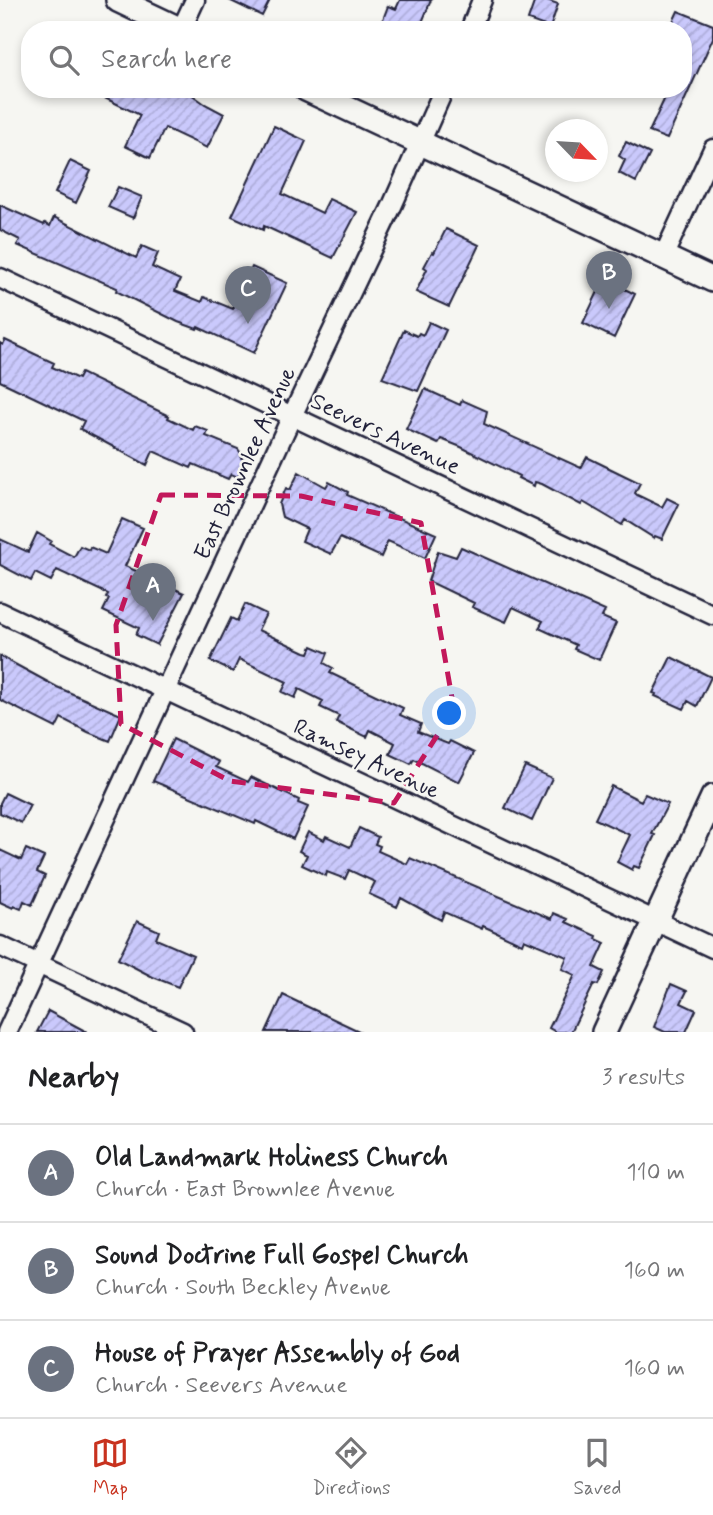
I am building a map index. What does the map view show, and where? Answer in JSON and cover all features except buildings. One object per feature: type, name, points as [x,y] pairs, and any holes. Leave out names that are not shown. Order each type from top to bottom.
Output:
[{"type":"street","points":[[118,0],[162,21]]},
{"type":"street","points":[[185,21],[195,0]]},
{"type":"street","points":[[474,21],[482,0]]},
{"type":"street","points":[[325,98],[713,280]]},
{"type":"street","name":"East Brownlee Avenue","points":[[7,1032],[440,98]]},
{"type":"street","points":[[663,257],[713,149]]},
{"type":"street","name":"Seevers Avenue","points":[[0,278],[713,615]]},
{"type":"street","name":"Ramsey Avenue","points":[[0,612],[713,948]]},
{"type":"street","points":[[604,1032],[713,797]]},
{"type":"street","points":[[0,946],[183,1032]]},
{"type":"highlighted area","points":[[161,495],[301,496],[421,523],[454,709],[394,803],[230,781],[121,724],[116,625]]},
{"type":"place","name":"Sound Doctrine Full Gospel Church","points":[[609,309]]},
{"type":"place","name":"House of Prayer Assembly of God","points":[[248,324]]},
{"type":"place","name":"Old Landmark Holiness Church","points":[[153,621]]}]
